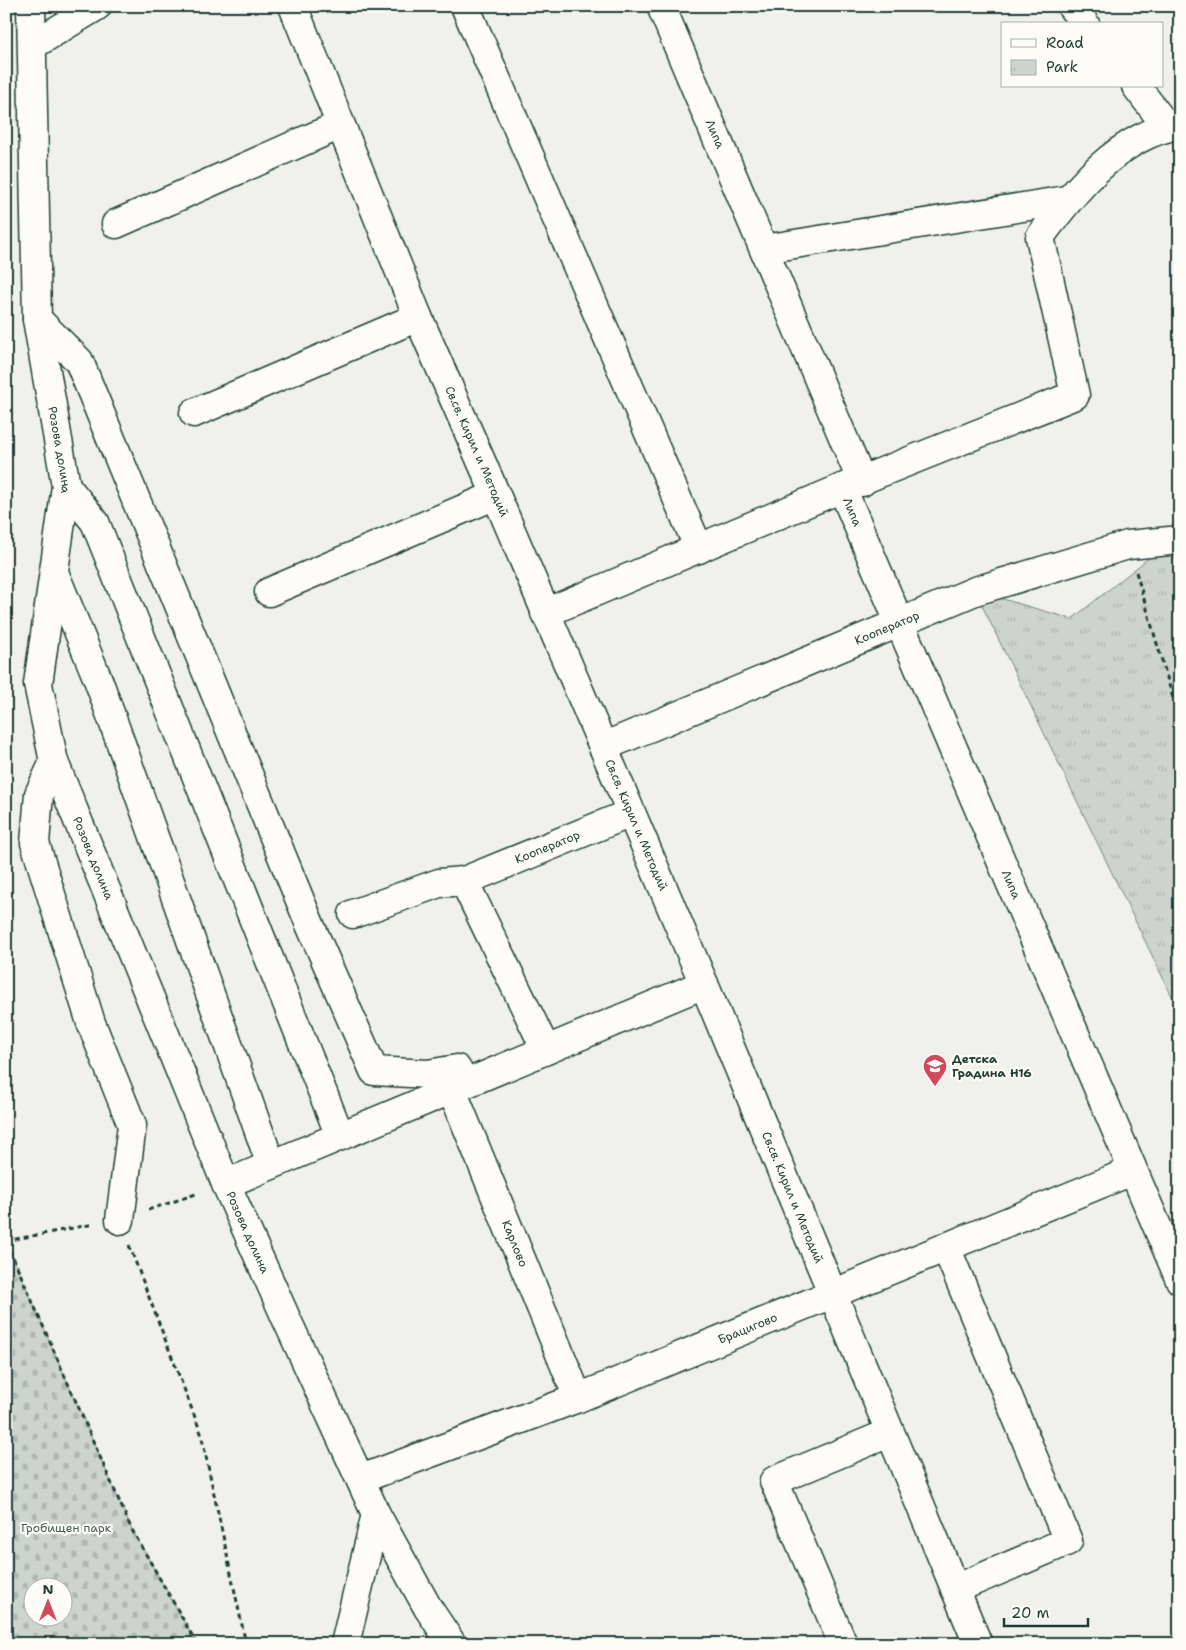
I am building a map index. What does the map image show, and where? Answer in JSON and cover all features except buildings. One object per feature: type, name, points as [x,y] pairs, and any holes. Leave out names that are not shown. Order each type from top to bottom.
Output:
[{"type":"street","name":"Розова долина","points":[[31,6],[37,318],[66,486],[38,684],[54,762],[226,1184],[376,1514],[428,1608],[452,1644]]},
{"type":"street","points":[[33,45],[97,6]]},
{"type":"street","name":"Св.св. Кирил и Методий","points":[[292,6],[418,317],[496,495],[704,984],[978,1644]]},
{"type":"street","points":[[465,6],[699,549]]},
{"type":"street","name":"Липа","points":[[661,6],[764,249],[852,485],[898,622],[1180,1280]]},
{"type":"street","points":[[1071,6],[1083,22]]},
{"type":"street","points":[[545,612],[1075,395],[1040,238],[1066,200],[1117,152],[1170,127],[1160,119],[1137,88]]},
{"type":"street","points":[[116,224],[340,125]]},
{"type":"street","points":[[764,249],[1066,200]]},
{"type":"street","points":[[194,412],[418,317]]},
{"type":"street","points":[[37,318],[79,361],[311,926],[374,1070],[428,1074],[457,1069],[458,1087]]},
{"type":"street","points":[[66,486],[95,522],[340,1136]]},
{"type":"street","points":[[269,592],[496,495]]},
{"type":"street","name":"Кооператор","points":[[602,747],[975,591],[1128,545],[1180,540]]},
{"type":"street","points":[[54,570],[98,682],[271,1165]]},
{"type":"street","points":[[54,762],[39,794],[35,843],[91,1023],[132,1125],[120,1220]]},
{"type":"street","name":"Кооператор","points":[[353,914],[439,884],[464,881],[631,813]]},
{"type":"street","points":[[464,881],[546,1050]]},
{"type":"street","points":[[226,1184],[704,984]]},
{"type":"street","name":"Карлово","points":[[458,1087],[578,1398]]},
{"type":"street","name":"Брацигово","points":[[361,1479],[578,1398],[1132,1170]]},
{"type":"street","points":[[946,1247],[1068,1540],[955,1589]]},
{"type":"street","points":[[843,1644],[774,1481],[890,1433]]},
{"type":"street","points":[[345,1644],[376,1514]]},
{"type":"path","points":[[1128,545],[1180,722]]},
{"type":"path","points":[[120,1220],[201,1433],[246,1644]]},
{"type":"path","points":[[6,1241],[131,1528],[197,1644]]},
{"type":"green space","points":[[1170,541],[1180,578],[1180,1013],[975,591],[1072,619]]},
{"type":"green space","name":"Гробищен парк","points":[[6,1241],[131,1528],[197,1644],[6,1644]]},
{"type":"place","name":"Детска Градина Н16","points":[[935,1087]]}]
